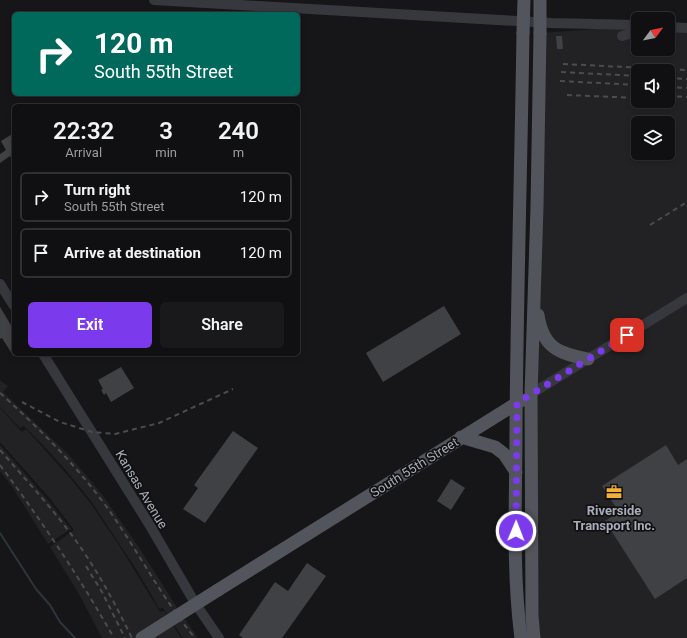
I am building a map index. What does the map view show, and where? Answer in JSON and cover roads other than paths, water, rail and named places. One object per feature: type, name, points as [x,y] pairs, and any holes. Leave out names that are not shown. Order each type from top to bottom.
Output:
[{"type":"main road","points":[[521,638],[516,568],[516,472],[518,258],[524,0]]},
{"type":"main road","points":[[534,638],[532,616],[531,394],[537,207],[540,0]]},
{"type":"main road","points":[[534,294],[540,326],[546,340],[556,349],[570,355],[588,359]]},
{"type":"main road","name":"South 55th Street","points":[[142,638],[531,394]]},
{"type":"main road","points":[[461,437],[486,443],[495,447],[504,454],[516,472]]},
{"type":"street","points":[[154,0],[551,23],[631,25]]},
{"type":"street","points":[[675,27],[687,28]]},
{"type":"street","points":[[622,36],[631,34]]},
{"type":"street","points":[[0,284],[12,303]]},
{"type":"street","name":"South 55th Street","points":[[531,394],[687,298]]},
{"type":"street","name":"Kansas Avenue","points":[[45,356],[149,524],[195,603],[219,638]]},
{"type":"waterway","points":[[0,533],[36,589],[50,605],[60,622],[75,638]]},
{"type":"railway","points":[[563,64],[687,70]]},
{"type":"railway","points":[[561,72],[631,76]]},
{"type":"railway","points":[[675,78],[687,79]]},
{"type":"railway","points":[[560,81],[631,85]]},
{"type":"railway","points":[[675,87],[687,88]]},
{"type":"railway","points":[[567,95],[631,98]]},
{"type":"railway","points":[[675,96],[687,97]]},
{"type":"railway","points":[[650,225],[687,202]]},
{"type":"railway","points":[[22,402],[60,422],[92,432],[115,434],[159,423],[233,389]]},
{"type":"railway","points":[[0,393],[56,447],[106,506],[160,590],[195,638]]},
{"type":"railway","points":[[0,450],[50,507],[84,552],[109,593],[132,638]]},
{"type":"railway","points":[[0,465],[60,550],[88,593],[114,638]]},
{"type":"railway","points":[[86,566],[102,592],[125,638]]},
{"type":"place","name":"Riverside Transport Inc.","points":[[614,492]]}]
